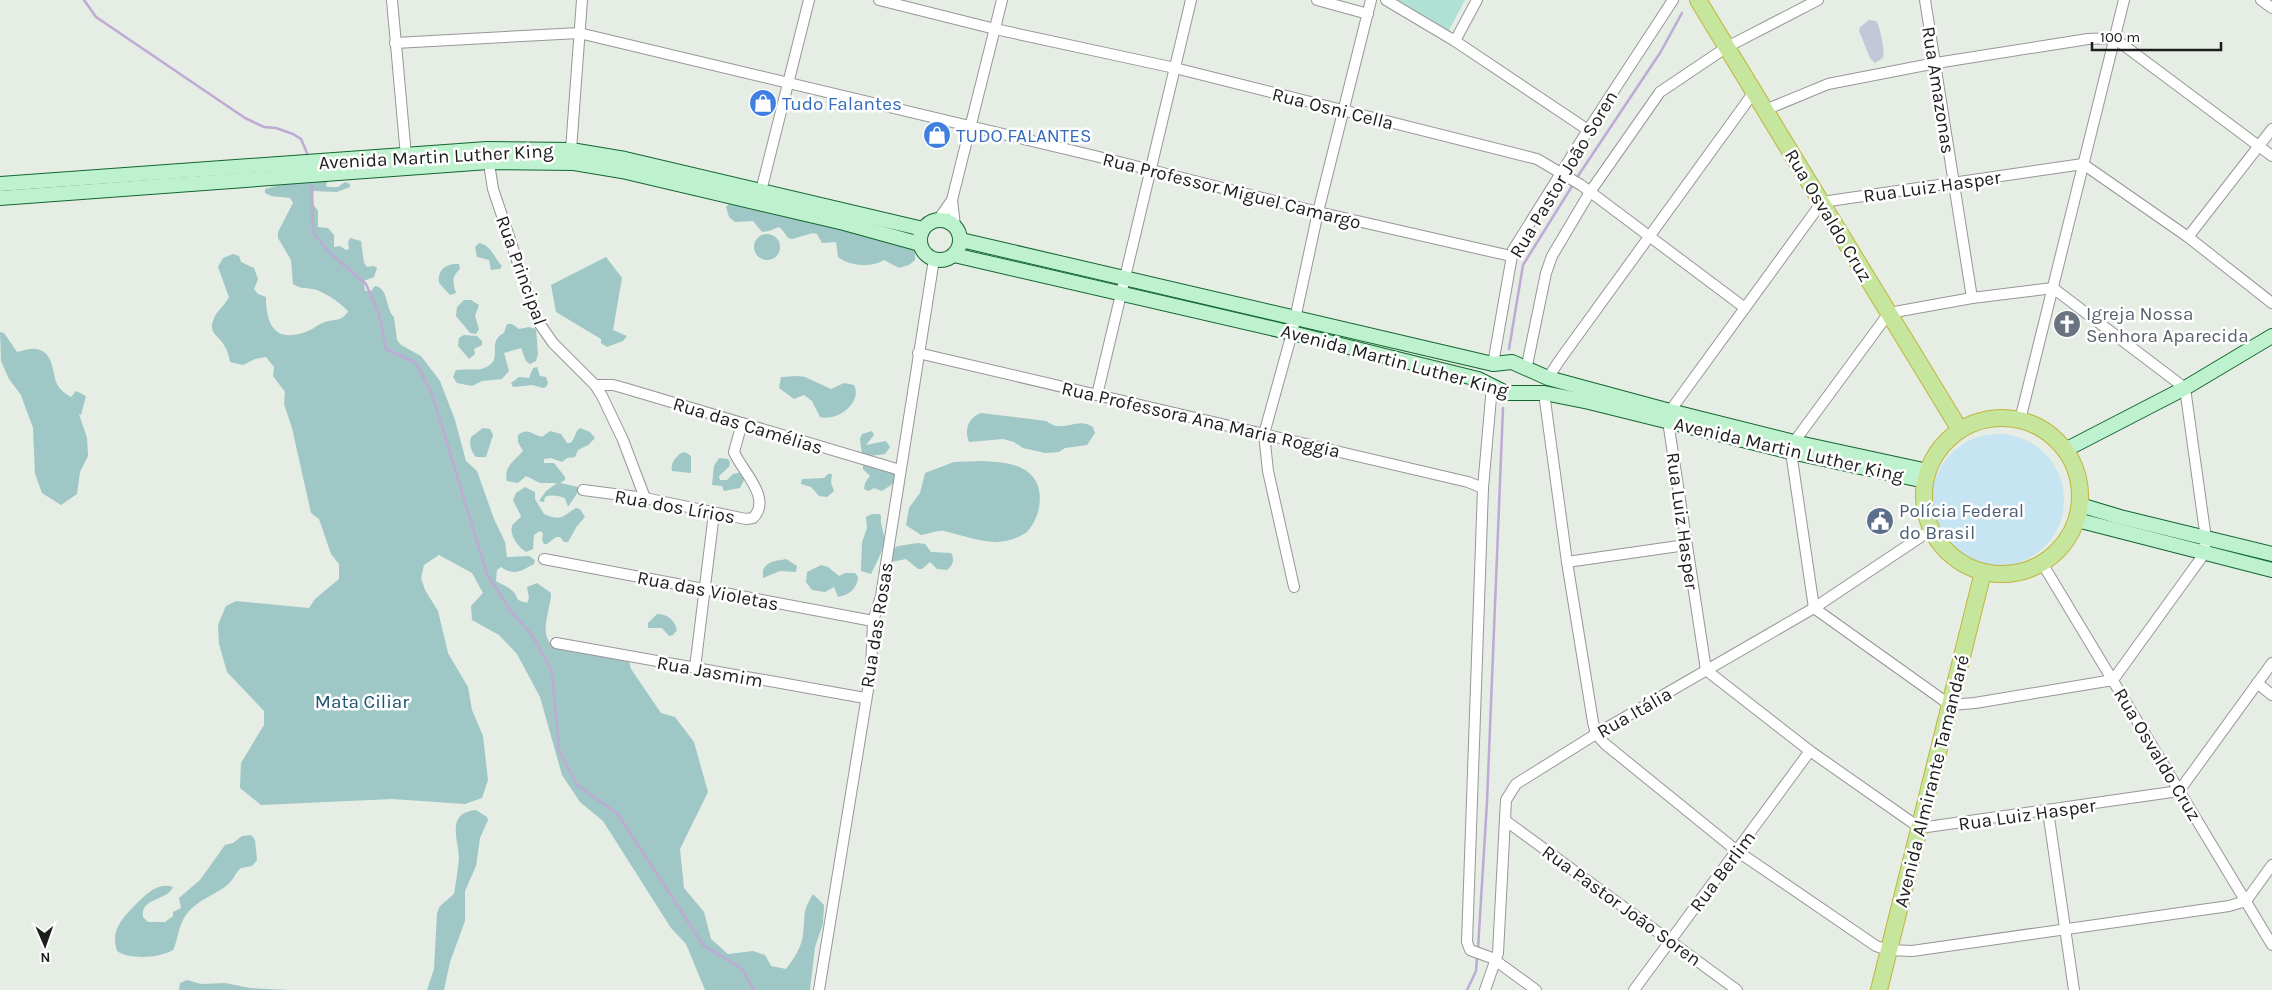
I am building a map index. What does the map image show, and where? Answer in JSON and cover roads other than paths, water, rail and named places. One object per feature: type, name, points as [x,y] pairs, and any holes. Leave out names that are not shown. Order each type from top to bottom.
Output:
[{"type":"highway","name":"Rua Osvaldo Cruz","points":[[1698,0],[1960,430]]},
{"type":"highway","points":[[2005,418],[2020,420],[2045,432],[2065,450],[2075,467],[2080,486],[2078,512],[2069,537],[2057,552],[2042,563],[2023,571],[2003,574],[1984,572],[1962,564],[1944,549],[1931,530],[1925,514],[1923,498],[1926,476],[1935,455],[1946,441],[1960,430],[1989,419],[2005,418]]},
{"type":"highway","name":"Avenida Almirante Tamandaré","points":[[1879,990],[1984,572]]},
{"type":"main road","name":"Avenida Martin Luther King","points":[[0,198],[571,150],[920,244]]},
{"type":"main road","name":"Avenida Martin Luther King","points":[[0,184],[406,156],[487,156],[623,165],[762,191],[924,229]]},
{"type":"main road","points":[[938,220],[947,221],[955,226],[960,240],[954,255],[941,260],[934,259],[923,250],[920,244],[924,229],[930,223],[938,220]]},
{"type":"main road","name":"Avenida Martin Luther King","points":[[960,240],[1125,280],[1493,364],[1512,362],[1526,370],[1590,396],[1793,447],[1926,476]]},
{"type":"main road","name":"Avenida Martin Luther King","points":[[954,255],[1006,265],[1478,379],[1506,393],[1521,392],[1590,396]]},
{"type":"main road","points":[[2065,450],[2185,388],[2272,336]]},
{"type":"main road","points":[[1396,359],[1400,343]]},
{"type":"main road","points":[[1492,386],[1490,375],[1493,364]]},
{"type":"main road","points":[[1521,392],[1526,382],[1526,370]]},
{"type":"main road","points":[[2078,512],[2272,554]]},
{"type":"main road","points":[[2078,512],[2204,554],[2272,570]]},
{"type":"street","points":[[392,0],[406,156]]},
{"type":"street","points":[[571,150],[582,0]]},
{"type":"street","points":[[762,191],[787,82],[809,0]]},
{"type":"street","name":"Rua Osni Cella","points":[[878,0],[995,29],[1175,68],[1537,159],[1586,188],[1745,308]]},
{"type":"street","points":[[938,220],[952,200],[1002,0]]},
{"type":"street","points":[[1096,395],[1191,0]]},
{"type":"street","points":[[1317,0],[1368,14]]},
{"type":"street","points":[[1294,586],[1268,471],[1264,434],[1292,333],[1318,212],[1371,0]]},
{"type":"street","points":[[1386,0],[1455,41],[1588,130]]},
{"type":"street","points":[[1455,41],[1477,0]]},
{"type":"street","name":"Rua Pastor João Soren","points":[[1493,364],[1511,256],[1564,174],[1588,130],[1673,0]]},
{"type":"street","name":"Rua Pastor João Soren","points":[[1526,370],[1546,273],[1552,256],[1586,188],[1660,92],[1727,47],[1818,0]]},
{"type":"street","name":"Rua Amazonas","points":[[1925,0],[1936,63],[1952,183],[1972,298]]},
{"type":"street","points":[[2020,420],[2124,0]]},
{"type":"street","points":[[2261,0],[2272,8]]},
{"type":"street","name":"Rua Professor Miguel Camargo","points":[[396,43],[579,33],[971,128],[1095,156],[1318,212],[1511,256]]},
{"type":"street","points":[[1765,110],[1828,84],[1936,63],[2088,39],[2114,38],[2272,156]]},
{"type":"street","points":[[1548,378],[1559,360],[1754,92]]},
{"type":"street","points":[[2188,237],[2272,129]]},
{"type":"street","name":"Rua Principal","points":[[487,156],[498,206],[536,320],[553,343],[595,385],[623,440],[645,498]]},
{"type":"street","points":[[2083,164],[2188,237],[2272,303]]},
{"type":"street","name":"Rua Luiz Hasper","points":[[1822,202],[2083,164]]},
{"type":"street","points":[[952,200],[955,226]]},
{"type":"street","points":[[1669,416],[1822,202]]},
{"type":"street","name":"Rua das Rosas","points":[[818,990],[872,662],[873,621],[881,596],[934,259]]},
{"type":"street","points":[[2053,288],[2185,388],[2206,539],[2204,554],[2113,680],[1975,703],[1950,705],[1814,608],[1793,447],[1889,313],[1972,298],[2053,288]]},
{"type":"street","name":"Rua Professora Ana Maria Roggia","points":[[918,352],[1460,480],[1483,488]]},
{"type":"street","name":"Rua das Camélias","points":[[595,385],[613,385],[624,388],[900,470]]},
{"type":"street","points":[[1492,386],[1483,488],[1467,942],[1470,950],[1496,961],[1536,990]]},
{"type":"street","points":[[1544,393],[1568,562],[1596,734],[1604,744],[1737,851],[1876,946],[1888,950],[1912,951],[2229,906],[2246,901],[2272,866]]},
{"type":"street","name":"Rua Luiz Hasper","points":[[1669,416],[1686,545],[1706,670]]},
{"type":"street","name":"Rua dos Lírios","points":[[583,490],[645,498],[746,519],[753,518],[758,510],[757,490],[734,452],[742,424]]},
{"type":"street","points":[[695,668],[714,513]]},
{"type":"street","name":"Rua Itália","points":[[1485,990],[1496,961],[1506,800],[1516,784],[1596,734],[1814,608],[1931,530]]},
{"type":"street","points":[[1568,562],[1686,545]]},
{"type":"street","name":"Rua das Violetas","points":[[544,559],[873,621]]},
{"type":"street","name":"Rua Osvaldo Cruz","points":[[2042,563],[2272,945]]},
{"type":"street","name":"Rua Jasmim","points":[[556,643],[865,698]]},
{"type":"street","points":[[2179,791],[2272,663]]},
{"type":"street","points":[[1706,670],[1810,751],[1920,828]]},
{"type":"street","points":[[2257,683],[2272,695]]},
{"type":"street","name":"Rua Berlim","points":[[1634,990],[1810,751]]},
{"type":"street","name":"Rua Luiz Hasper","points":[[1920,828],[2179,791]]},
{"type":"street","points":[[2048,811],[2074,990]]},
{"type":"street","name":"Rua Pastor João Soren","points":[[1506,820],[1737,990]]},
{"type":"waterway","points":[[84,0],[96,17],[245,118],[264,127],[276,128],[293,134],[301,139],[307,153]]},
{"type":"waterway","points":[[1576,179],[1660,53],[1682,13]]},
{"type":"waterway","points":[[1509,349],[1523,265],[1574,183]]},
{"type":"waterway","points":[[312,186],[313,233],[331,254],[366,284],[379,314],[386,349],[416,363],[432,394],[487,574],[512,613],[533,636],[552,672],[559,750],[577,785],[618,814],[703,945],[742,969],[754,990]]},
{"type":"waterway","points":[[1478,949],[1487,802],[1503,408]]},
{"type":"waterway","points":[[1467,990],[1476,971],[1477,957]]},
{"type":"place","name":"Tudo Falantes","points":[[763,103]]},
{"type":"place","name":"TUDO FALANTES","points":[[937,135]]},
{"type":"place","name":"Igreja Nossa Senhora Aparecida","points":[[2067,324]]},
{"type":"place","name":"Polícia Federal do Brasil","points":[[1880,521]]},
{"type":"park label","name":"Mata Ciliar","points":[[362,701]]}]
